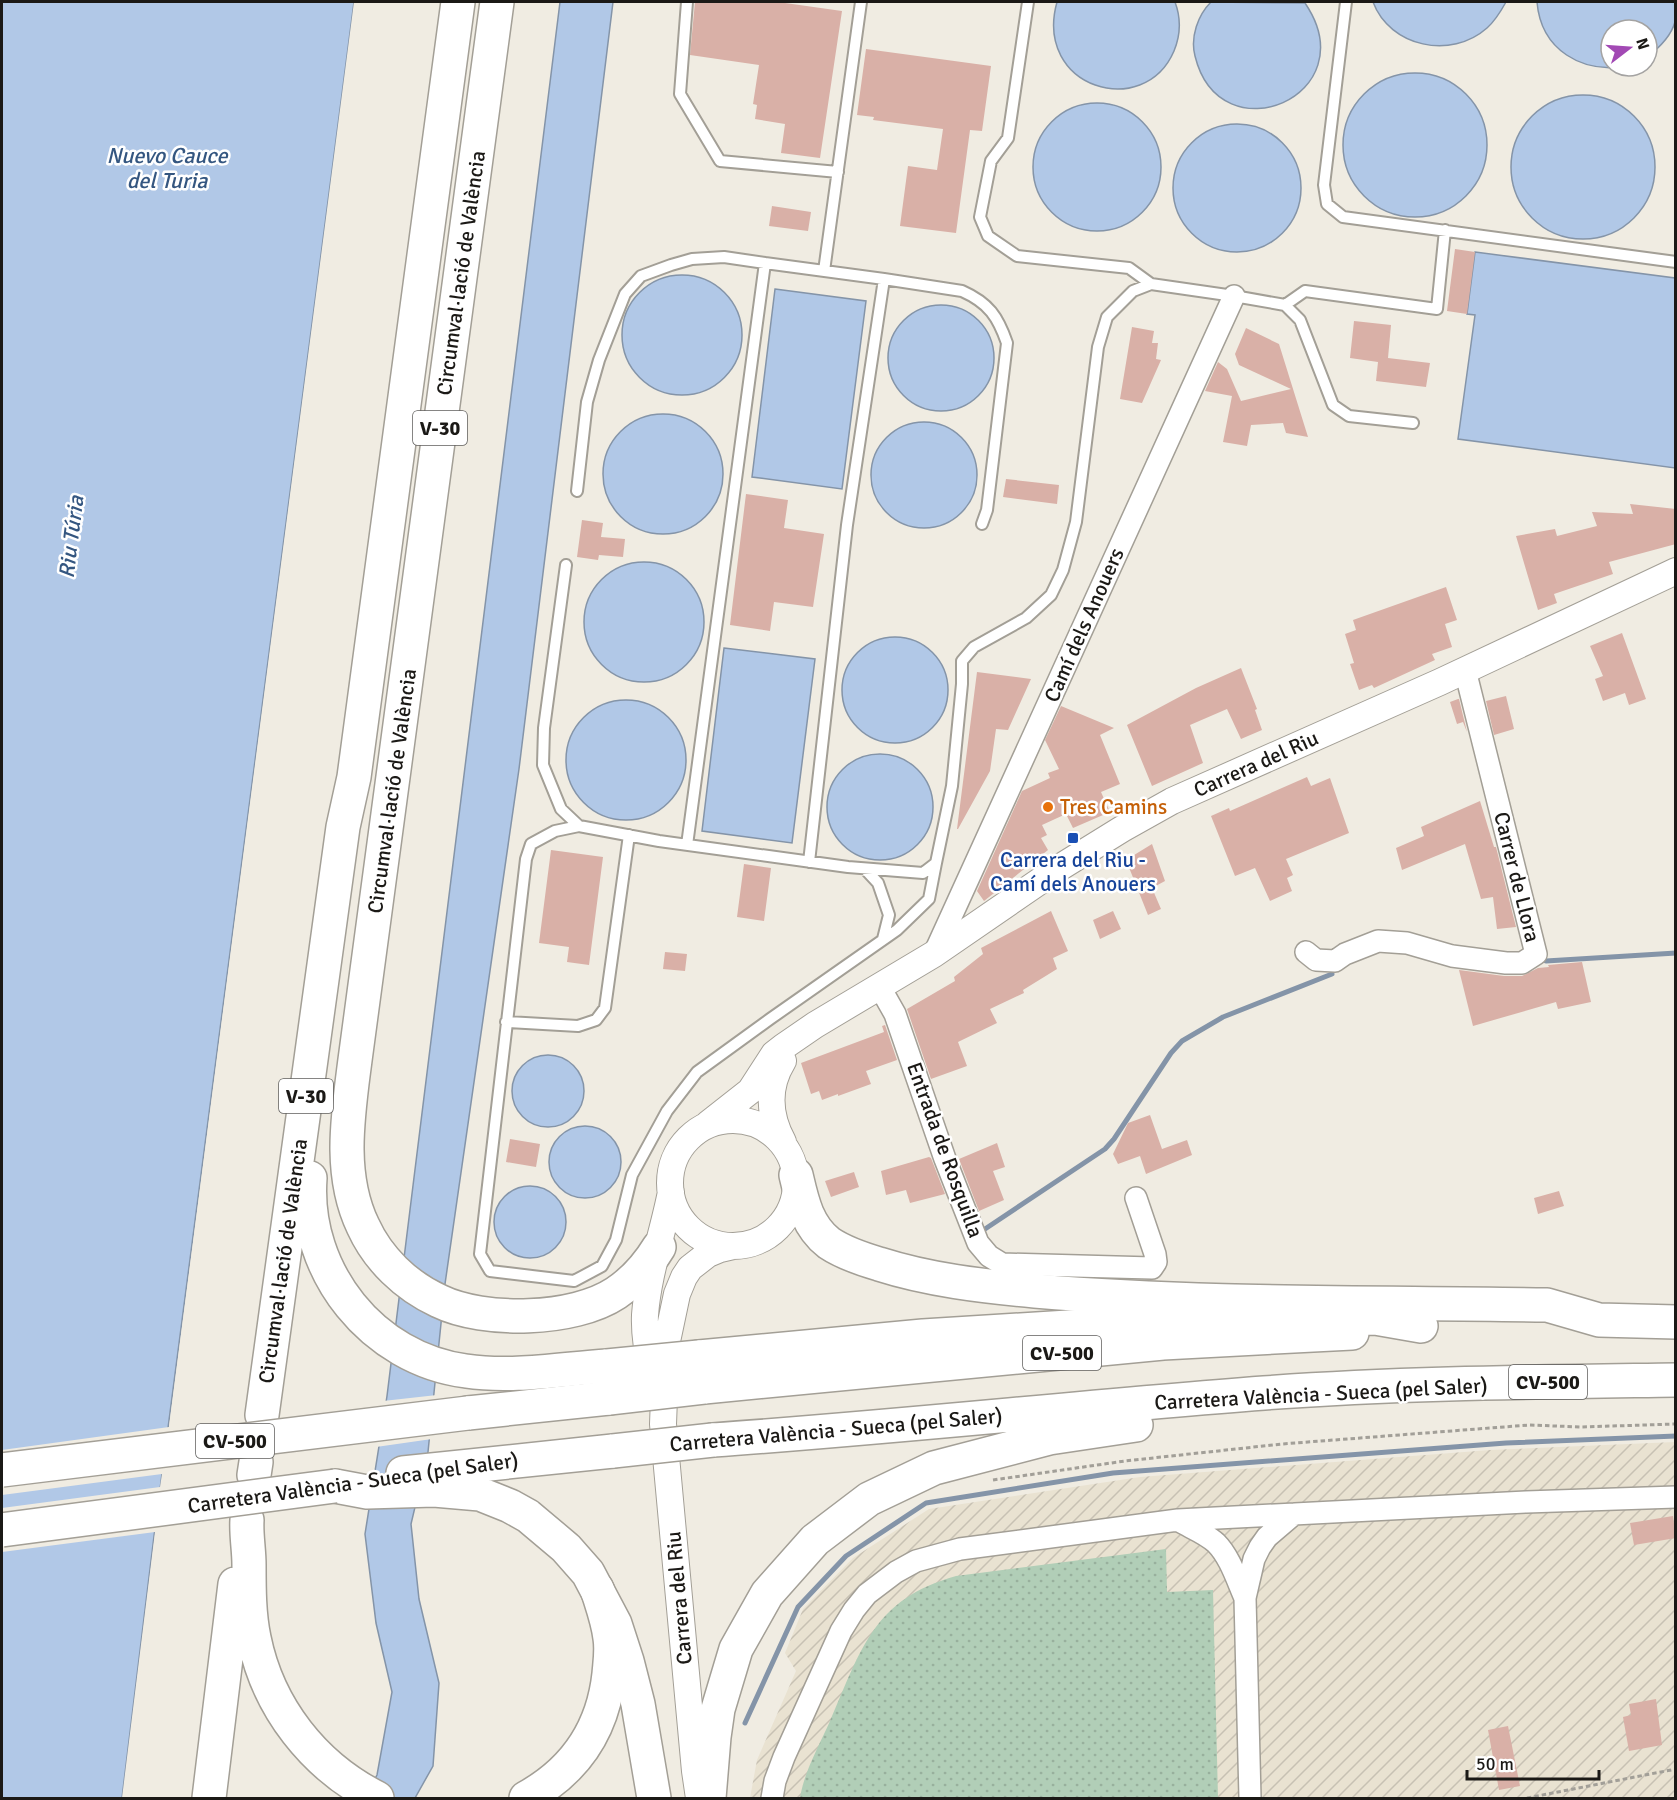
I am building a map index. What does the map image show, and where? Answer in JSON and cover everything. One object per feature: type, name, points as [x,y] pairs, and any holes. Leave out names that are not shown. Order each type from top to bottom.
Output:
[{"type":"highway","name":"Circumval·lació de València","points":[[262,1415],[343,827],[354,777],[458,2]]},
{"type":"highway","name":"Circumval·lació de València","points":[[497,2],[350,1101],[348,1174],[352,1196],[364,1228],[383,1258],[405,1280],[439,1302],[456,1308],[519,1316],[565,1312],[602,1302],[642,1271],[659,1247]]},
{"type":"highway","points":[[354,777],[357,831],[312,1159],[310,1209],[317,1245],[331,1279],[368,1324],[398,1347],[423,1360],[448,1368],[483,1373],[608,1382],[701,1372],[934,1335],[1178,1320],[1375,1318],[1421,1326],[1546,1326],[1599,1320],[1676,1322]]},
{"type":"highway","points":[[796,1175],[809,1221],[831,1244],[858,1258],[936,1278],[1001,1288],[1114,1297],[1547,1305],[1599,1320]]},
{"type":"highway","name":"Carretera València - Sueca (pel Saler)","points":[[2,1530],[335,1486],[367,1492],[426,1490],[459,1479],[613,1451],[713,1440],[1265,1393],[1421,1385],[1676,1380]]},
{"type":"highway","name":"CV-500","points":[[2,1470],[468,1413],[608,1382]]},
{"type":"highway","points":[[702,1785],[714,1737],[718,1709],[736,1649],[767,1594],[815,1540],[869,1499],[934,1468],[1049,1438],[1421,1385]]},
{"type":"highway","points":[[459,1479],[480,1494],[528,1516],[566,1548],[588,1573],[615,1624],[627,1661],[648,1755],[654,1798]]},
{"type":"highway","points":[[209,1798],[239,1555],[247,1528],[250,1610],[253,1636],[264,1677],[278,1704],[308,1746],[322,1760],[364,1790]]},
{"type":"highway","points":[[526,1798],[556,1778],[570,1765],[594,1732],[602,1712],[608,1688],[610,1638],[597,1589]]},
{"type":"highway","points":[[225,1798],[227,1642]]},
{"type":"street","name":"Camí dels Anouers","points":[[934,954],[1234,296]]},
{"type":"street","name":"Carrera del Riu","points":[[708,1124],[750,1091],[774,1054],[934,954],[1059,868],[1122,829],[1172,801],[1465,670],[1676,571]]},
{"type":"street","name":"Carrer de Llora","points":[[1306,952],[1317,960],[1335,961],[1345,954],[1378,941],[1407,943],[1452,956],[1506,963],[1522,963],[1536,954],[1465,670]]},
{"type":"street","name":"Entrada de Rosquilla","points":[[878,988],[895,1014],[945,1160],[978,1243],[989,1256],[1002,1264],[1152,1268],[1156,1262],[1155,1254],[1136,1198]]},
{"type":"street","name":"Carrera del Riu","points":[[784,1145],[773,1119],[771,1093],[779,1067],[798,1037]]},
{"type":"street","points":[[726,1120],[750,1122],[774,1134],[784,1145],[792,1160],[796,1175],[796,1192],[785,1220],[775,1231],[748,1245],[717,1245],[692,1231],[682,1220],[670,1192],[670,1175],[683,1144],[694,1133],[708,1124],[726,1120]]},
{"type":"street","name":"Carrera del Riu","points":[[670,1192],[648,1292],[645,1332],[663,1425],[702,1785],[696,1798]]},
{"type":"street","name":"Carrera del Riu","points":[[663,1425],[666,1346],[677,1294],[684,1277],[699,1260],[720,1249],[733,1246]]},
{"type":"street","points":[[772,1798],[775,1781],[784,1757],[841,1631],[867,1594],[896,1572],[916,1561],[960,1549],[1178,1520],[1676,1497]]},
{"type":"street","points":[[1250,1798],[1245,1598],[1254,1559],[1260,1547],[1294,1514]]},
{"type":"street","points":[[1178,1520],[1218,1545],[1245,1598]]},
{"type":"lane","points":[[687,2],[680,94],[720,161],[838,172]]},
{"type":"lane","points":[[824,271],[861,2]]},
{"type":"lane","points":[[1028,2],[1008,138],[991,161],[980,217],[987,236],[1017,256],[1129,268],[1151,284],[1285,305],[1300,320],[1333,405],[1349,416],[1413,423]]},
{"type":"lane","points":[[1346,2],[1324,184],[1327,204],[1343,217],[1676,262]]},
{"type":"lane","points":[[1285,305],[1305,291],[1437,309],[1445,230]]},
{"type":"lane","points":[[577,491],[587,402],[599,360],[625,294],[641,276],[692,259],[724,257],[962,291],[974,296],[990,308],[1001,326],[1007,343],[987,510],[982,524]]},
{"type":"lane","points":[[687,845],[765,263]]},
{"type":"lane","points":[[808,862],[847,525],[884,279]]},
{"type":"lane","points":[[936,863],[923,873],[865,869],[687,845],[579,826],[555,831],[531,844],[526,859],[480,1254],[490,1271],[574,1281],[602,1266],[616,1240],[632,1175],[667,1111],[697,1072],[897,930],[929,899],[952,786],[962,662],[974,647],[1026,618],[1051,596],[1063,570],[1076,522],[1098,347],[1107,316],[1133,291],[1151,284]]},
{"type":"lane","points":[[566,566],[544,728],[543,765],[561,809],[579,826]]},
{"type":"lane","points":[[506,1022],[578,1026],[596,1020],[605,1008],[629,835]]},
{"type":"lane","points":[[865,869],[878,883],[889,915],[883,939]]},
{"type":"path","points":[[1527,1798],[1676,1770]]},
{"type":"shaded area","points":[[1675,1442],[1675,1798],[750,1798],[757,1760],[796,1671],[785,1653],[803,1609],[853,1558],[929,1509],[1140,1477],[1490,1450]]},
{"type":"green space","points":[[1166,1549],[1167,1592],[1213,1590],[1218,1798],[800,1798],[812,1759],[862,1650],[888,1613],[906,1598],[928,1586],[956,1576]]},
{"type":"water","name":"Nuevo Cauce del Turia","points":[[2,2],[354,2],[156,1520],[122,1798],[2,1798]]},
{"type":"water","points":[[560,2],[613,2],[519,769],[445,1284],[428,1452],[411,1524],[419,1599],[439,1683],[433,1766],[415,1798],[364,1798],[377,1775],[392,1692],[376,1623],[365,1534],[387,1396]]},
{"type":"water","points":[[1057,2],[1175,2],[1179,26],[1174,51],[1159,73],[1140,85],[1117,89],[1095,85],[1076,74],[1061,56],[1054,32]]},
{"type":"water","points":[[1211,2],[1305,3],[1319,36],[1318,65],[1304,88],[1283,103],[1257,109],[1232,104],[1209,87],[1195,56],[1194,34],[1199,20]]},
{"type":"water","points":[[1373,2],[1506,2],[1490,25],[1472,38],[1456,44],[1440,46],[1423,44],[1393,30],[1381,17]]},
{"type":"water","points":[[1537,2],[1675,2],[1676,9],[1673,27],[1659,47],[1659,18],[1599,18],[1599,67],[1580,62],[1567,55],[1546,33],[1540,19]]},
{"type":"water","points":[[1415,73],[1442,79],[1455,85],[1466,94],[1475,105],[1481,118],[1487,145],[1481,172],[1475,185],[1466,196],[1455,205],[1442,211],[1415,217],[1388,211],[1375,205],[1364,196],[1355,185],[1349,172],[1343,145],[1349,118],[1355,105],[1364,94],[1375,85],[1388,79]]},
{"type":"water","points":[[1583,95],[1610,101],[1623,107],[1634,116],[1643,127],[1649,140],[1655,167],[1649,194],[1643,207],[1634,218],[1623,227],[1610,233],[1583,239],[1556,233],[1543,227],[1532,218],[1523,207],[1517,194],[1511,167],[1517,140],[1523,127],[1532,116],[1543,107],[1556,101]]},
{"type":"water","points":[[1097,103],[1121,108],[1142,122],[1156,143],[1161,167],[1156,191],[1142,212],[1121,226],[1097,231],[1073,226],[1052,212],[1038,191],[1033,167],[1038,143],[1052,122],[1073,108]]},
{"type":"water","points":[[1237,124],[1261,129],[1282,143],[1296,164],[1301,188],[1296,212],[1282,233],[1261,247],[1237,252],[1213,247],[1192,233],[1178,212],[1173,188],[1178,164],[1192,143],[1213,129]]},
{"type":"water","points":[[1475,252],[1675,278],[1675,468],[1458,439],[1475,315],[1467,314]]},
{"type":"water","points":[[682,275],[705,280],[724,293],[737,312],[742,335],[737,358],[724,377],[705,390],[682,395],[659,390],[640,377],[627,358],[622,335],[627,312],[640,293],[659,280]]},
{"type":"water","points":[[775,289],[866,301],[842,489],[752,477]]},
{"type":"water","points":[[941,305],[961,309],[979,320],[990,338],[994,358],[990,378],[979,396],[961,407],[941,411],[921,407],[903,396],[892,378],[888,358],[892,338],[903,320],[921,309]]},
{"type":"water","points":[[663,414],[686,419],[705,432],[718,451],[723,474],[718,497],[705,516],[686,529],[663,534],[640,529],[621,516],[608,497],[603,474],[608,451],[621,432],[640,419]]},
{"type":"water","points":[[924,422],[944,426],[962,437],[973,455],[977,475],[973,495],[962,513],[944,524],[924,528],[904,524],[886,513],[875,495],[871,475],[875,455],[886,437],[904,426]]},
{"type":"water","points":[[644,562],[667,567],[686,580],[699,599],[704,622],[699,645],[686,664],[667,677],[644,682],[621,677],[602,664],[589,645],[584,622],[589,599],[602,580],[621,567]]},
{"type":"water","points":[[895,637],[915,641],[933,652],[944,670],[948,690],[944,710],[933,728],[915,739],[895,743],[875,739],[857,728],[846,710],[842,690],[846,670],[857,652],[875,641]]},
{"type":"water","points":[[724,648],[815,659],[792,843],[702,831]]},
{"type":"water","points":[[626,700],[649,705],[668,718],[681,737],[686,760],[681,783],[668,802],[649,815],[626,820],[603,815],[584,802],[571,783],[566,760],[571,737],[584,718],[603,705]]},
{"type":"water","points":[[880,754],[900,758],[918,769],[929,787],[933,807],[929,827],[918,845],[900,856],[880,860],[860,856],[842,845],[831,827],[827,807],[831,787],[842,769],[860,758]]},
{"type":"water","points":[[548,1055],[568,1061],[578,1071],[584,1091],[578,1111],[568,1121],[548,1127],[528,1121],[518,1111],[512,1091],[518,1071],[528,1061]]},
{"type":"water","points":[[585,1126],[605,1132],[615,1142],[621,1162],[615,1182],[605,1192],[585,1198],[565,1192],[555,1182],[549,1162],[555,1142],[565,1132]]},
{"type":"water","points":[[530,1186],[550,1192],[560,1202],[566,1222],[560,1242],[550,1252],[530,1258],[510,1252],[500,1242],[494,1222],[500,1202],[510,1192]]},
{"type":"pier","points":[[354,2],[357,2],[159,1520],[125,1798],[122,1798],[155,1532],[2,1552],[2,1508],[160,1487],[162,1474],[2,1495],[2,1450],[169,1427]]},
{"type":"pier","points":[[437,1395],[432,1439],[376,1447],[383,1401]]},
{"type":"building","points":[[695,2],[778,2],[842,11],[820,158],[781,153],[785,124],[755,119],[757,105],[753,104],[759,65],[690,55]]},
{"type":"building","points":[[866,49],[991,66],[982,131],[970,130],[956,233],[900,226],[908,166],[937,170],[943,129],[873,120],[874,117],[857,115]]},
{"type":"building","points":[[772,206],[811,212],[808,231],[769,226]]},
{"type":"building","points":[[1455,249],[1475,252],[1467,314],[1447,311]]},
{"type":"building","points":[[1354,321],[1391,325],[1388,358],[1430,363],[1426,387],[1376,381],[1378,362],[1350,358]]},
{"type":"building","points":[[1132,327],[1154,331],[1152,343],[1158,343],[1156,359],[1161,360],[1142,403],[1120,399]]},
{"type":"building","points":[[1246,328],[1279,344],[1308,437],[1286,433],[1283,423],[1251,425],[1247,446],[1223,442],[1232,396],[1205,391],[1218,362],[1227,369],[1241,401],[1291,389],[1239,365],[1235,354]]},
{"type":"building","points":[[1006,479],[1059,485],[1057,504],[1003,497]]},
{"type":"building","points":[[746,494],[788,500],[784,528],[824,534],[813,607],[774,602],[770,631],[730,625]]},
{"type":"building","points":[[1630,504],[1676,509],[1676,544],[1609,562],[1613,574],[1554,594],[1557,603],[1538,610],[1516,536],[1555,529],[1557,536],[1597,526],[1592,512],[1633,514]]},
{"type":"building","points":[[582,520],[603,523],[601,537],[625,539],[623,557],[599,555],[598,560],[577,557]]},
{"type":"building","points":[[1446,587],[1457,620],[1445,624],[1452,647],[1432,654],[1435,660],[1374,688],[1372,685],[1359,690],[1350,664],[1354,663],[1345,634],[1356,630],[1353,620]]},
{"type":"building","points":[[1622,633],[1646,699],[1629,705],[1625,693],[1603,701],[1595,679],[1603,676],[1590,646]]},
{"type":"building","points":[[1241,668],[1257,709],[1255,710],[1262,730],[1241,739],[1227,709],[1190,725],[1203,763],[1152,786],[1127,725],[1196,688]]},
{"type":"building","points":[[977,672],[1031,679],[1008,730],[996,729],[990,771],[957,829]]},
{"type":"building","points":[[1506,696],[1514,729],[1494,735],[1486,701]]},
{"type":"building","points":[[1459,699],[1467,732],[1463,722],[1457,724],[1450,702]]},
{"type":"building","points":[[1061,706],[1114,728],[1100,735],[1120,784],[1101,792],[1110,812],[1073,828],[1066,814],[1042,825],[1047,835],[1041,838],[1048,850],[984,901],[977,891],[1022,791],[1050,778],[1048,773],[1059,769],[1045,740]]},
{"type":"building","points":[[1307,777],[1311,786],[1330,778],[1349,833],[1286,859],[1293,875],[1287,878],[1292,891],[1270,901],[1255,868],[1235,876],[1211,816],[1229,808],[1230,811]]},
{"type":"building","points":[[1480,801],[1494,847],[1496,847],[1516,927],[1497,929],[1493,897],[1481,899],[1465,844],[1402,870],[1396,848],[1424,836],[1421,827]]},
{"type":"building","points":[[1152,844],[1165,881],[1152,888],[1161,909],[1148,915],[1126,860]]},
{"type":"building","points":[[551,850],[603,857],[589,965],[567,962],[569,947],[539,943]]},
{"type":"building","points":[[744,864],[771,868],[764,921],[737,917]]},
{"type":"building","points":[[1051,911],[1068,951],[1053,958],[1057,969],[1023,990],[1024,993],[990,1009],[997,1023],[958,1042],[967,1066],[931,1079],[907,1009],[955,981],[954,977],[983,954],[981,948]]},
{"type":"building","points":[[1113,911],[1121,929],[1100,939],[1093,920]]},
{"type":"building","points":[[665,952],[687,954],[685,971],[663,969]]},
{"type":"building","points":[[1582,962],[1591,1002],[1558,1009],[1556,1002],[1473,1026],[1459,970],[1522,976],[1538,968],[1549,967],[1548,965]]},
{"type":"building","points":[[885,1025],[897,1060],[866,1071],[871,1084],[822,1100],[819,1091],[811,1094],[801,1063],[884,1032],[882,1026]]},
{"type":"building","points":[[1150,1115],[1162,1149],[1187,1140],[1192,1155],[1146,1174],[1140,1156],[1118,1164],[1113,1154],[1128,1123]]},
{"type":"building","points":[[510,1139],[540,1144],[536,1167],[506,1162]]},
{"type":"building","points":[[997,1143],[1005,1167],[993,1171],[1004,1200],[979,1211],[959,1159]]},
{"type":"building","points":[[929,1157],[945,1194],[910,1203],[906,1190],[886,1195],[881,1171]]},
{"type":"building","points":[[854,1172],[859,1187],[831,1197],[825,1181]]},
{"type":"building","points":[[1559,1191],[1564,1206],[1538,1214],[1534,1198]]},
{"type":"building","points":[[1673,1516],[1676,1538],[1634,1545],[1630,1523]]},
{"type":"building","points":[[1656,1699],[1662,1745],[1629,1751],[1623,1717],[1631,1715],[1629,1704]]},
{"type":"building","points":[[1508,1726],[1520,1786],[1499,1790],[1488,1730]]},
{"type":"waterway","points":[[1546,961],[1676,953]]},
{"type":"waterway","points":[[982,1231],[1105,1149],[1171,1053],[1182,1041],[1223,1017],[1332,974]]},
{"type":"waterway","points":[[745,1723],[798,1607],[846,1556],[926,1503],[1113,1473],[1506,1443],[1676,1436]]},
{"type":"place","name":"Tres Camins","points":[[1048,807]]},
{"type":"place","name":"Carrera del Riu - Camí dels Anouers","points":[[1073,838]]},
{"type":"water label","name":"Riu Túria","points":[[71,537]]}]
